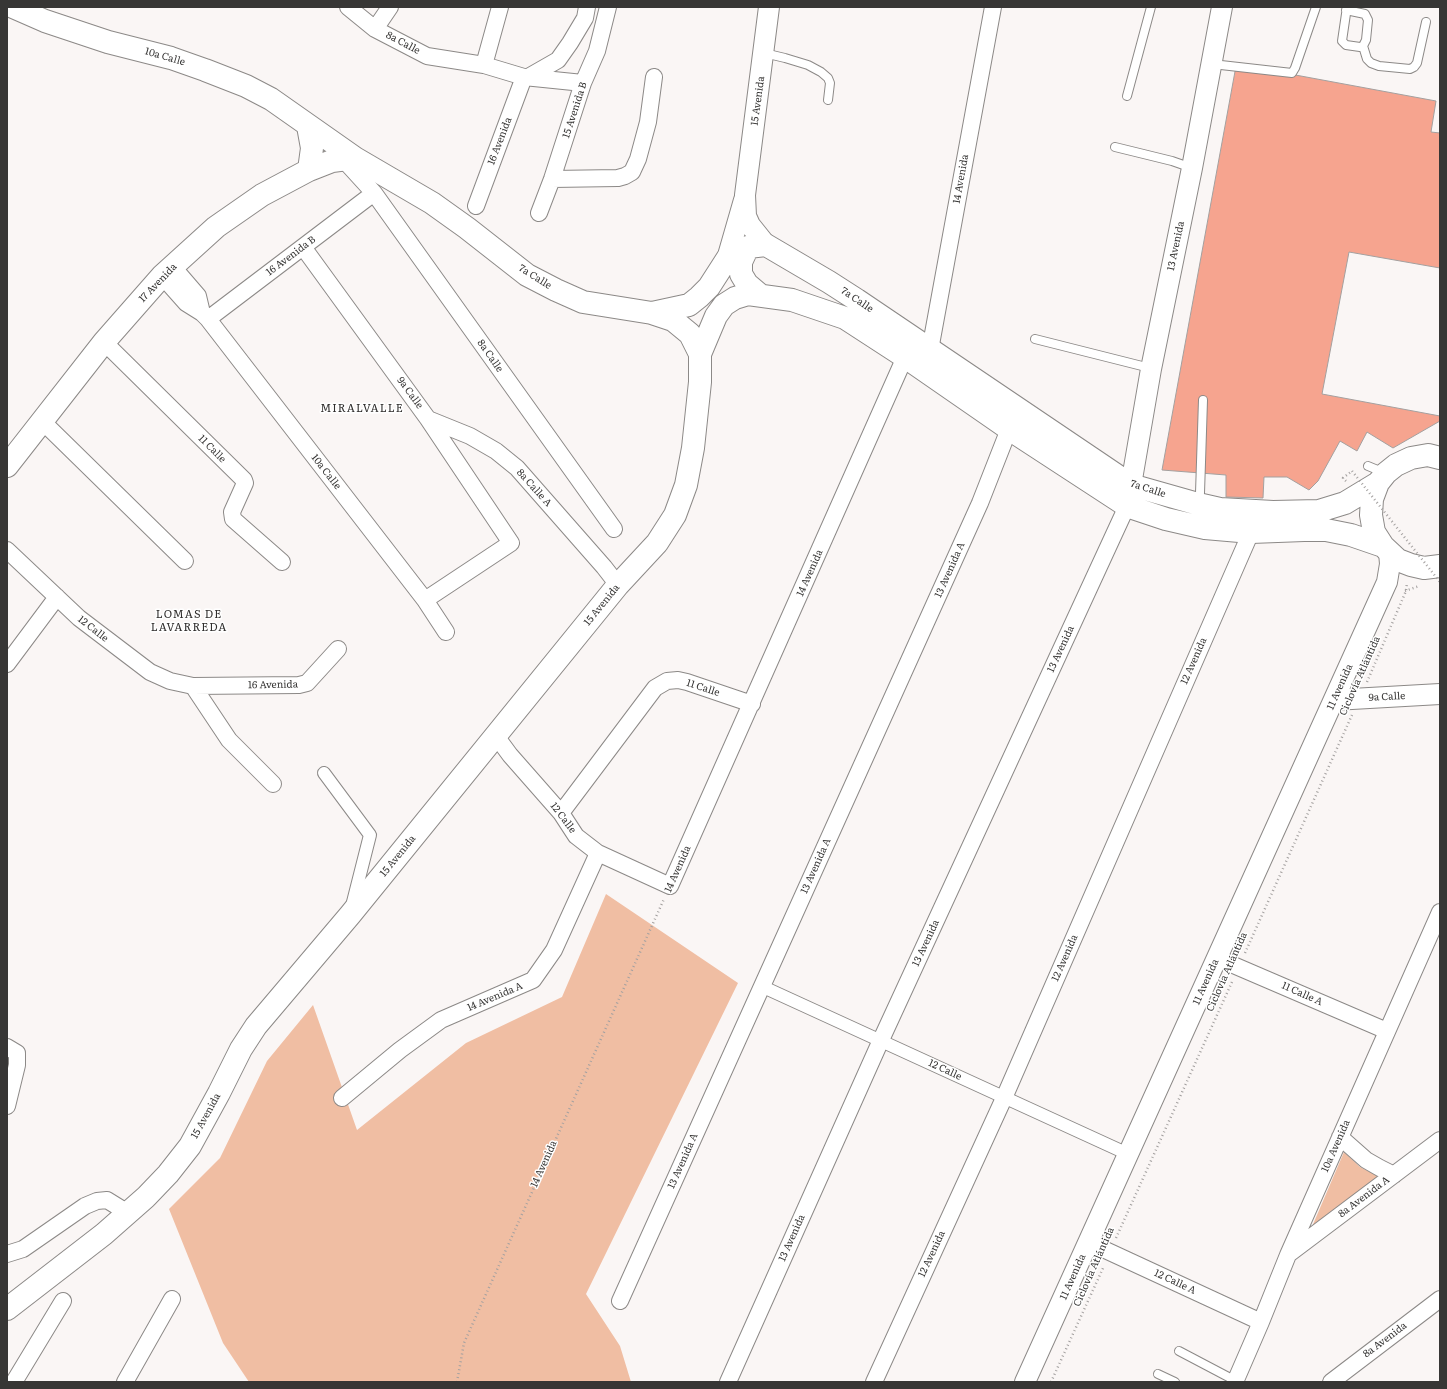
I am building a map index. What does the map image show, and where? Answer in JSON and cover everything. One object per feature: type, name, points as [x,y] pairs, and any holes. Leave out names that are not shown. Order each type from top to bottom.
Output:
[{"type":"main road","name":"10a Calle","points":[[13,7],[45,21],[101,40],[171,58],[246,86],[271,99],[349,159]]},
{"type":"main road","points":[[308,126],[312,148],[309,170]]},
{"type":"main road","name":"7a Calle","points":[[349,159],[432,203],[528,275],[583,302],[652,313],[689,305],[699,298],[709,287],[727,259],[738,251],[757,246],[829,282],[930,350],[1129,496],[1151,514],[1205,528],[1251,532],[1326,530],[1351,536],[1386,549]]},
{"type":"main road","name":"17 Avenida","points":[[7,466],[104,342],[168,272],[216,227],[262,195],[309,170],[332,161],[349,159]]},
{"type":"main road","points":[[757,246],[741,262],[741,274],[747,284],[760,295]]},
{"type":"main road","name":"7a Calle","points":[[700,354],[716,316],[724,305],[735,298],[748,294],[792,300],[845,318],[905,357],[1009,429],[1129,496],[1220,508],[1273,512],[1319,511],[1339,501],[1378,474],[1396,465],[1411,458],[1436,454]]},
{"type":"main road","points":[[652,313],[673,320],[690,334],[700,354]]},
{"type":"main road","name":"15 Avenida","points":[[7,1309],[104,1234],[146,1197],[168,1174],[190,1146],[241,1049],[256,1026],[350,915],[618,585],[657,543],[675,514],[686,485],[693,448],[700,382],[700,354]]},
{"type":"main road","points":[[1378,474],[1372,499],[1371,515],[1374,532],[1386,549],[1398,560],[1424,568],[1440,566]]},
{"type":"street","name":"8a Calle","points":[[348,7],[375,29],[427,56],[484,65],[527,77],[583,84]]},
{"type":"street","points":[[375,29],[390,7]]},
{"type":"street","points":[[484,65],[500,7]]},
{"type":"street","points":[[527,77],[558,60],[585,18],[588,7]]},
{"type":"street","name":"15 Avenida B","points":[[539,213],[552,179],[583,84],[597,51],[608,7]]},
{"type":"street","name":"15 Avenida","points":[[757,246],[746,216],[746,195],[769,7]]},
{"type":"street","name":"14 Avenida","points":[[930,350],[993,7]]},
{"type":"street","name":"13 Avenida","points":[[728,1382],[881,1040],[1129,496],[1151,369],[1192,168],[1222,7]]},
{"type":"street","name":"16 Avenida","points":[[476,206],[527,77]]},
{"type":"street","points":[[552,179],[618,178],[632,172],[638,159],[648,122],[654,77]]},
{"type":"street","name":"8a Calle","points":[[349,159],[614,529]]},
{"type":"street","name":"16 Avenida B","points":[[205,316],[303,247],[370,188]]},
{"type":"street","name":"15 Avenida","points":[[727,259],[746,195]]},
{"type":"street","name":"9a Calle","points":[[303,247],[428,419],[511,543],[425,600]]},
{"type":"street","name":"10a Calle","points":[[168,272],[198,296],[205,316],[425,600],[446,632]]},
{"type":"street","name":"11 Calle","points":[[104,342],[244,480],[245,483],[232,512],[233,519],[282,562]]},
{"type":"street","name":"14 Avenida","points":[[670,886],[905,357]]},
{"type":"street","name":"8a Calle A","points":[[428,419],[470,436],[496,451],[517,468],[618,585]]},
{"type":"street","points":[[42,421],[185,561]]},
{"type":"street","name":"13 Avenida A","points":[[620,1301],[977,510],[1009,429]]},
{"type":"street","name":"12 Avenida","points":[[874,1382],[1004,1098],[1251,532]]},
{"type":"street","name":"11 Avenida","points":[[1025,1382],[1387,582],[1390,564],[1386,549]]},
{"type":"street","name":"12 Calle","points":[[7,550],[79,618],[150,672],[170,681],[193,686]]},
{"type":"street","name":"11 Avenida","points":[[1387,582],[1409,564]]},
{"type":"street","points":[[7,664],[57,597]]},
{"type":"street","name":"16 Avenida","points":[[193,686],[299,685],[307,683],[338,649]]},
{"type":"street","name":"11 Calle","points":[[561,813],[655,688],[667,681],[682,681],[752,704]]},
{"type":"street","points":[[193,686],[229,740],[273,784]]},
{"type":"street","name":"9a Calle","points":[[1334,700],[1440,694]]},
{"type":"street","name":"12 Calle","points":[[496,736],[510,755],[561,813],[576,836],[598,853],[670,886]]},
{"type":"street","points":[[324,773],[370,835],[350,915]]},
{"type":"street","name":"14 Avenida A","points":[[342,1098],[400,1050],[441,1020],[533,980],[554,950],[598,853]]},
{"type":"street","name":"10a Avenida","points":[[1236,1381],[1288,1255],[1440,912]]},
{"type":"street","name":"11 Calle A","points":[[1217,958],[1387,1031]]},
{"type":"street","name":"12 Calle","points":[[762,986],[1128,1154]]},
{"type":"street","points":[[7,1106],[17,1065],[12,1050]]},
{"type":"street","points":[[1340,1137],[1366,1160],[1394,1175]]},
{"type":"street","name":"8a Avenida A","points":[[1288,1255],[1440,1140]]},
{"type":"street","points":[[7,1254],[23,1249],[85,1206],[97,1201],[107,1200],[128,1213]]},
{"type":"street","name":"12 Calle A","points":[[1088,1242],[1261,1322]]},
{"type":"street","points":[[125,1382],[172,1299]]},
{"type":"street","name":"8a Avenida","points":[[1331,1382],[1440,1299]]},
{"type":"street","points":[[14,1382],[63,1301]]},
{"type":"lane","points":[[1127,96],[1151,7]]},
{"type":"lane","points":[[1212,64],[1292,73],[1296,68],[1316,7]]},
{"type":"lane","points":[[1364,46],[1360,47],[1346,45],[1342,41],[1347,8],[1364,14],[1368,20],[1364,46],[1367,59],[1371,63],[1379,66],[1410,69],[1414,67],[1417,63],[1426,22]]},
{"type":"lane","points":[[764,54],[785,58],[808,65],[821,72],[828,78],[830,83],[828,100]]},
{"type":"lane","points":[[1115,147],[1172,161],[1192,168]]},
{"type":"lane","points":[[1035,339],[1151,369]]},
{"type":"lane","points":[[1198,504],[1200,493],[1203,400]]},
{"type":"lane","points":[[1180,1351],[1236,1381]]},
{"type":"lane","points":[[1158,1374],[1175,1382]]},
{"type":"path","points":[[1352,471],[1440,582]]},
{"type":"path","name":"Ciclovía Atlántida","points":[[1051,1382],[1360,698],[1406,591],[1409,564]]},
{"type":"path","points":[[1387,582],[1406,591],[1420,586]]},
{"type":"path","name":"14 Avenida","points":[[457,1382],[464,1343],[670,886]]},
{"type":"shaded area","points":[[606,894],[738,983],[586,1294],[620,1346],[631,1382],[249,1382],[223,1343],[169,1209],[220,1158],[267,1061],[313,1005],[357,1130],[466,1043],[562,997]]},
{"type":"shaded area","points":[[1344,1152],[1360,1167],[1380,1177],[1311,1229]]},
{"type":"building","points":[[1236,66],[1290,74],[1436,101],[1431,132],[1440,133],[1440,268],[1349,252],[1322,394],[1440,416],[1440,421],[1393,448],[1367,432],[1357,451],[1340,441],[1318,481],[1309,490],[1287,477],[1264,477],[1263,498],[1226,497],[1226,475],[1162,470]]},
{"type":"district","name":"MIRALVALLE","points":[[362,409]]},
{"type":"district","name":"LOMAS DE LAVARREDA","points":[[189,621]]}]
